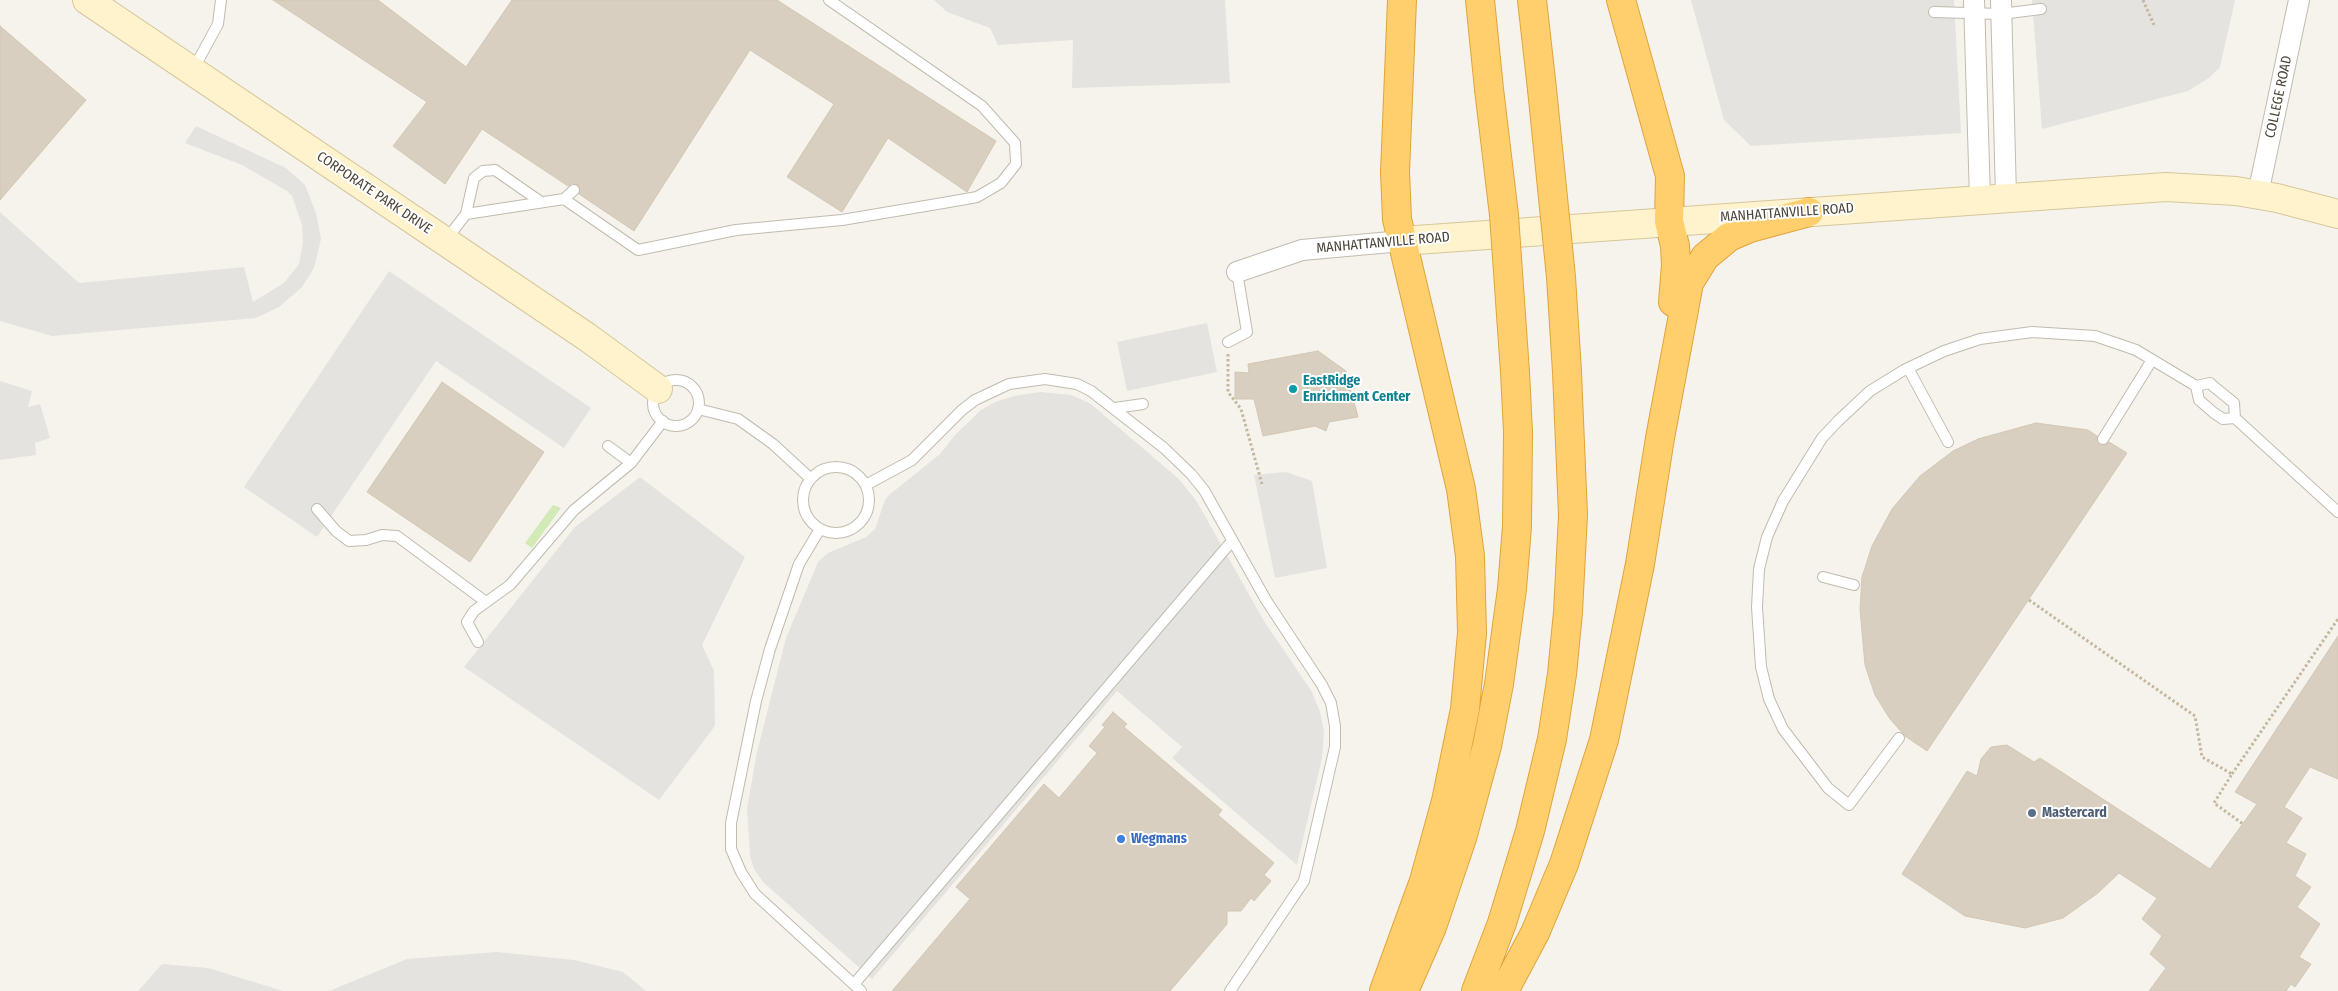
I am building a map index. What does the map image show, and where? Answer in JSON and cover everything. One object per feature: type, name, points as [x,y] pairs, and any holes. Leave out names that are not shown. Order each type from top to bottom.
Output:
[{"type":"highway","points":[[1384,991],[1424,881],[1448,793],[1465,709],[1472,633],[1470,556],[1462,489],[1397,219],[1395,172],[1402,0]]},
{"type":"highway","points":[[1404,991],[1432,927],[1462,838],[1487,746],[1498,692],[1512,589],[1517,526],[1518,463],[1515,372],[1505,234],[1480,0]]},
{"type":"highway","points":[[1476,991],[1504,916],[1530,831],[1552,739],[1562,674],[1570,595],[1573,515],[1561,277],[1532,0]]},
{"type":"highway","points":[[1621,0],[1668,166],[1670,188],[1668,221],[1676,265],[1660,438]]},
{"type":"highway","points":[[1504,991],[1535,933],[1555,888],[1574,839],[1597,766],[1625,646],[1645,538],[1684,300],[1689,283],[1699,265],[1713,249],[1739,232],[1809,212]]},
{"type":"street","name":"CORPORATE PARK DRIVE","points":[[87,0],[587,337],[658,389]]},
{"type":"street","name":"COLLEGE ROAD","points":[[2258,194],[2299,0]]},
{"type":"street","points":[[1974,7],[1993,198]]},
{"type":"street","points":[[1993,198],[2001,7]]},
{"type":"street","name":"MANHATTANVILLE ROAD","points":[[1237,272],[1302,250],[1668,221],[2166,187],[2213,188],[2258,194],[2338,214]]},
{"type":"lane","points":[[193,71],[216,29],[221,12],[221,0]]},
{"type":"lane","points":[[564,199],[638,250],[736,230],[842,220],[977,197],[1001,183],[1016,164],[1015,143],[982,106],[829,0]]},
{"type":"lane","points":[[1934,12],[1974,7],[2041,9]]},
{"type":"lane","points":[[445,241],[466,214],[474,178],[483,171],[495,170],[541,202]]},
{"type":"lane","points":[[466,214],[564,199],[574,190]]},
{"type":"lane","points":[[1228,342],[1247,332],[1237,272]]},
{"type":"lane","points":[[1899,738],[1849,805],[1828,788],[1784,729],[1769,699],[1761,667],[1758,607],[1759,570],[1767,537],[1783,501],[1803,468],[1822,438],[1838,421],[1870,391],[1908,368],[1944,351],[1980,339],[2032,332],[2095,336],[2136,350],[2196,386],[2210,383],[2234,403],[2235,418],[2338,512]]},
{"type":"lane","points":[[2103,439],[2152,360]]},
{"type":"lane","points":[[1908,368],[1948,442]]},
{"type":"lane","points":[[866,485],[912,460],[962,410],[975,400],[1009,384],[1045,379],[1077,384],[1091,390],[1164,448],[1191,474],[1204,490],[1266,600],[1322,685],[1331,703],[1335,733],[1335,747],[1304,881],[1230,991]]},
{"type":"lane","points":[[667,381],[682,381],[695,389],[698,396],[698,409],[693,418],[680,425],[673,425],[663,421],[655,412],[653,398],[658,389],[667,381]]},
{"type":"lane","points":[[2196,386],[2199,400],[2214,413],[2223,419],[2235,418]]},
{"type":"lane","points":[[1115,408],[1143,404]]},
{"type":"lane","points":[[698,409],[738,419],[773,444],[811,480]]},
{"type":"lane","points":[[478,642],[467,622],[474,611],[510,584],[574,510],[630,463],[663,421]]},
{"type":"lane","points":[[608,446],[630,463]]},
{"type":"lane","points":[[844,468],[853,472],[866,485],[870,497],[869,508],[858,526],[848,532],[836,534],[820,529],[808,518],[803,506],[803,495],[811,480],[823,469],[844,468]]},
{"type":"lane","points":[[317,509],[336,531],[349,541],[366,540],[382,535],[397,536],[486,602]]},
{"type":"lane","points":[[820,529],[799,564],[770,649],[756,701],[730,836],[735,861],[756,894],[858,987],[1232,541]]},
{"type":"lane","points":[[1823,577],[1854,585]]},
{"type":"path","points":[[2143,0],[2154,25]]},
{"type":"path","points":[[1228,342],[1228,392],[1241,409],[1262,484]]},
{"type":"path","points":[[2029,600],[2195,716],[2202,757],[2232,774]]},
{"type":"path","points":[[2243,824],[2214,803],[2338,619]]},
{"type":"green space","points":[[553,505],[561,508],[532,548],[525,543]]},
{"type":"shaded area","points":[[934,0],[1225,0],[1230,83],[1072,88],[1073,40],[998,45],[990,28],[947,12]]},
{"type":"shaded area","points":[[1691,0],[1954,0],[1961,133],[1751,146],[1724,120]]},
{"type":"shaded area","points":[[2032,0],[2235,0],[2220,67],[2209,78],[2188,91],[2042,129]]},
{"type":"shaded area","points":[[196,126],[286,168],[305,185],[316,213],[321,239],[314,268],[302,287],[279,307],[256,318],[52,336],[0,321],[0,212],[79,283],[244,267],[253,302],[284,283],[299,264],[303,242],[302,225],[292,196],[287,191],[242,165],[185,143]]},
{"type":"shaded area","points":[[389,271],[591,408],[564,448],[436,361],[317,537],[244,487]]},
{"type":"shaded area","points":[[1207,323],[1217,372],[1127,391],[1117,342]]},
{"type":"shaded area","points":[[0,381],[32,391],[28,407],[40,404],[50,438],[35,443],[36,455],[0,460]]},
{"type":"shaded area","points":[[1040,392],[1071,395],[1091,404],[1179,479],[1197,502],[1264,621],[1312,692],[1320,712],[1324,732],[1322,758],[1297,865],[1172,758],[1182,747],[1117,691],[872,979],[764,883],[754,869],[750,856],[747,808],[757,752],[786,638],[818,562],[828,553],[866,537],[875,529],[885,500],[889,495],[940,454],[955,435],[981,410],[995,402],[1014,396]]},
{"type":"shaded area","points":[[1286,472],[1312,481],[1327,568],[1275,578],[1254,475]]},
{"type":"shaded area","points":[[640,477],[745,557],[702,645],[714,671],[715,726],[659,800],[464,667],[575,527]]},
{"type":"shaded area","points":[[497,952],[574,960],[623,972],[646,991],[329,991],[407,959]]},
{"type":"shaded area","points":[[162,964],[208,968],[283,991],[138,991]]},
{"type":"building","points":[[273,0],[378,0],[466,67],[512,0],[777,0],[996,141],[967,192],[888,138],[842,212],[787,177],[834,104],[750,50],[634,231],[579,194],[579,185],[573,183],[568,186],[482,129],[445,184],[393,146],[427,102]]},
{"type":"building","points":[[0,26],[86,100],[0,200]]},
{"type":"building","name":"EastRidge Enrichment Center","points":[[1318,351],[1346,371],[1358,417],[1329,422],[1326,431],[1315,426],[1263,436],[1254,399],[1235,399],[1235,372],[1249,373],[1248,364]]},
{"type":"building","points":[[442,382],[544,452],[470,562],[367,492]]},
{"type":"building","points":[[2036,423],[2088,430],[2097,436],[2097,442],[2100,445],[2106,445],[2109,442],[2127,453],[1927,751],[1905,736],[1890,719],[1875,695],[1865,665],[1860,609],[1862,577],[1872,546],[1892,509],[1920,476],[1953,451],[1978,439]]},
{"type":"building","name":"Mastercard","points":[[2338,636],[2338,779],[2310,767],[2284,807],[2302,818],[2286,843],[2306,854],[2295,876],[2311,887],[2297,907],[2320,924],[2299,957],[2311,964],[2295,987],[2291,984],[2286,991],[2149,991],[2166,968],[2150,954],[2162,936],[2142,919],[2157,898],[2119,873],[2098,893],[2063,918],[2025,928],[1965,916],[1902,874],[1967,771],[1977,776],[1981,759],[1991,747],[2007,745],[2034,762],[2040,758],[2210,869],[2257,804],[2235,792]]},
{"type":"building","name":"Wegmans","points":[[1113,712],[1127,724],[1124,727],[1222,810],[1218,815],[1274,863],[1264,875],[1271,881],[1254,901],[1251,898],[1241,911],[1227,911],[1227,924],[1170,991],[892,991],[970,899],[956,887],[1044,784],[1059,798],[1097,753],[1089,746],[1105,727],[1102,725]]},
{"type":"place","name":"EastRidge Enrichment Center","points":[[1293,389]]},
{"type":"place","name":"Mastercard","points":[[2032,813]]},
{"type":"place","name":"Wegmans","points":[[1121,839]]}]
